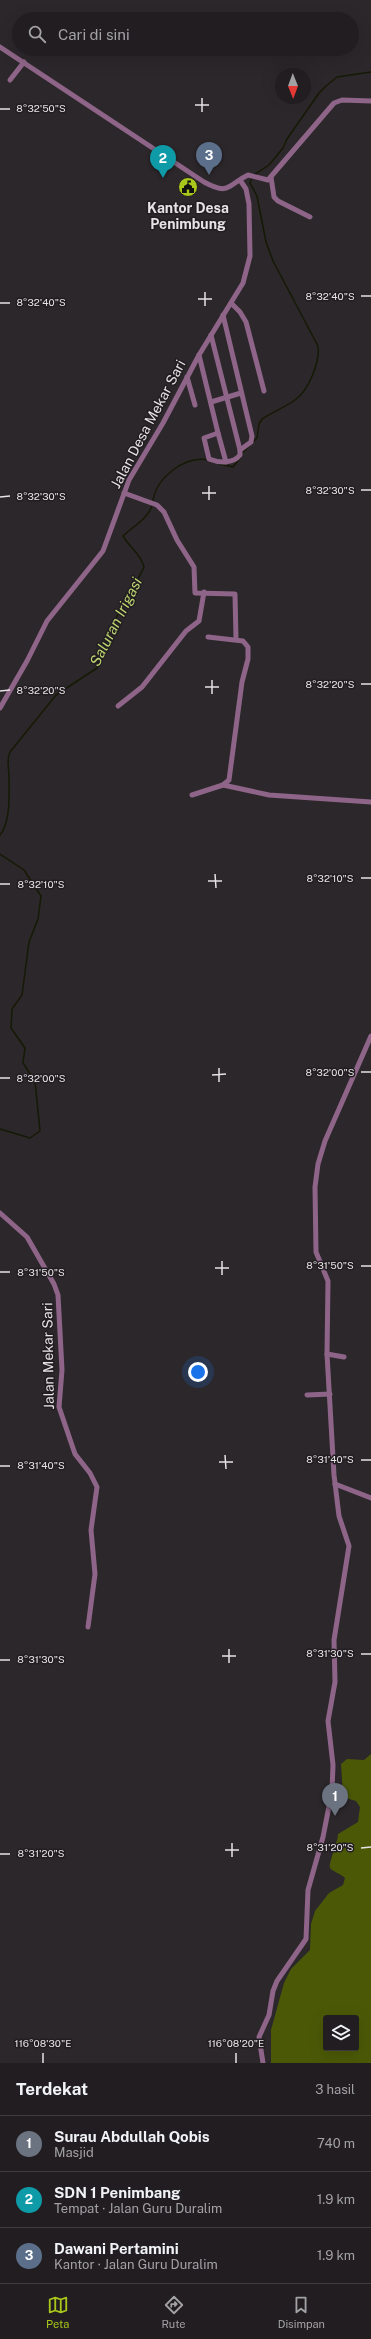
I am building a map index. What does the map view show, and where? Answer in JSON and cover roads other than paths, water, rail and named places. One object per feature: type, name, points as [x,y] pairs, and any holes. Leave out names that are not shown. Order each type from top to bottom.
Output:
[{"type":"street","points":[[0,47],[12,54]]},
{"type":"street","points":[[14,56],[213,187],[224,189],[236,184],[240,180],[254,176],[266,180],[271,177],[334,103],[342,100],[371,101]]},
{"type":"street","points":[[10,80],[24,62]]},
{"type":"street","points":[[271,177],[274,196],[278,201],[310,217]]},
{"type":"street","name":"Jalan Desa Mekar Sari","points":[[0,708],[27,661],[47,621],[103,551],[129,480],[163,423],[199,355],[246,276],[250,256],[248,194],[240,180]]},
{"type":"street","points":[[230,303],[240,312],[246,322],[264,391]]},
{"type":"street","points":[[218,433],[206,437],[204,440],[209,459],[226,462],[237,460],[240,450],[252,439],[222,315]]},
{"type":"street","points":[[211,335],[240,450]]},
{"type":"street","points":[[199,355],[226,462]]},
{"type":"street","points":[[187,377],[195,405]]},
{"type":"street","points":[[211,402],[241,393]]},
{"type":"street","points":[[124,493],[157,505],[164,512],[177,540],[194,567],[194,592],[198,594],[204,592],[234,594],[236,639]]},
{"type":"street","points":[[118,706],[142,687],[186,631],[199,621],[204,592]]},
{"type":"street","points":[[192,795],[223,785],[230,778],[242,682],[248,659],[247,644],[243,640],[208,637]]},
{"type":"street","points":[[223,785],[269,795],[371,802]]},
{"type":"street","points":[[262,2063],[259,2037],[269,2015],[274,1988],[306,1939],[308,1890],[323,1837],[332,1791],[333,1765],[328,1721],[335,1682],[334,1640],[349,1550],[347,1538],[338,1512],[327,1354],[328,1284],[316,1252],[316,1179],[325,1141],[371,1036]]},
{"type":"street","name":"Jalan Mekar Sari","points":[[0,1213],[20,1229],[27,1238],[57,1290],[62,1370],[59,1407],[75,1454],[90,1473],[97,1487],[91,1530],[95,1574],[88,1627]]},
{"type":"street","points":[[327,1354],[344,1357]]},
{"type":"street","points":[[307,1395],[330,1394]]},
{"type":"street","points":[[336,1484],[371,1498]]},
{"type":"waterway","name":"Saluran Irigasi","points":[[254,175],[269,165],[283,148],[287,139],[319,93],[326,86],[337,77],[371,72]]},
{"type":"waterway","name":"Saluran Irigasi","points":[[242,453],[257,438],[259,424],[262,419],[295,400],[305,390],[315,367],[318,353],[318,346],[273,261],[266,242],[257,196],[250,183],[252,178]]},
{"type":"waterway","name":"Saluran Irigasi","points":[[219,464],[233,467],[241,457]]},
{"type":"waterway","name":"Saluran Irigasi","points":[[153,501],[155,492],[160,484],[173,470],[190,461],[199,459],[208,460]]},
{"type":"waterway","name":"Saluran Irigasi","points":[[0,835],[6,823],[9,807],[8,761],[10,752],[56,695],[97,668],[108,635],[144,567],[143,562],[123,536],[148,514],[152,505]]},
{"type":"waterway","name":"Saluran Irigasi","points":[[0,854],[24,870],[41,896],[38,919],[29,942],[22,995],[12,1009],[11,1028],[25,1048],[23,1063],[35,1081],[40,1131],[30,1138],[0,1129]]},
{"type":"place","name":"Dawani Pertamini","points":[[209,175]]},
{"type":"place","name":"SDN 1 Penimbang","points":[[163,178]]},
{"type":"place","name":"Kantor Desa Penimbung","points":[[188,187]]},
{"type":"place","name":"Surau Abdullah Qobis","points":[[335,1816]]}]
